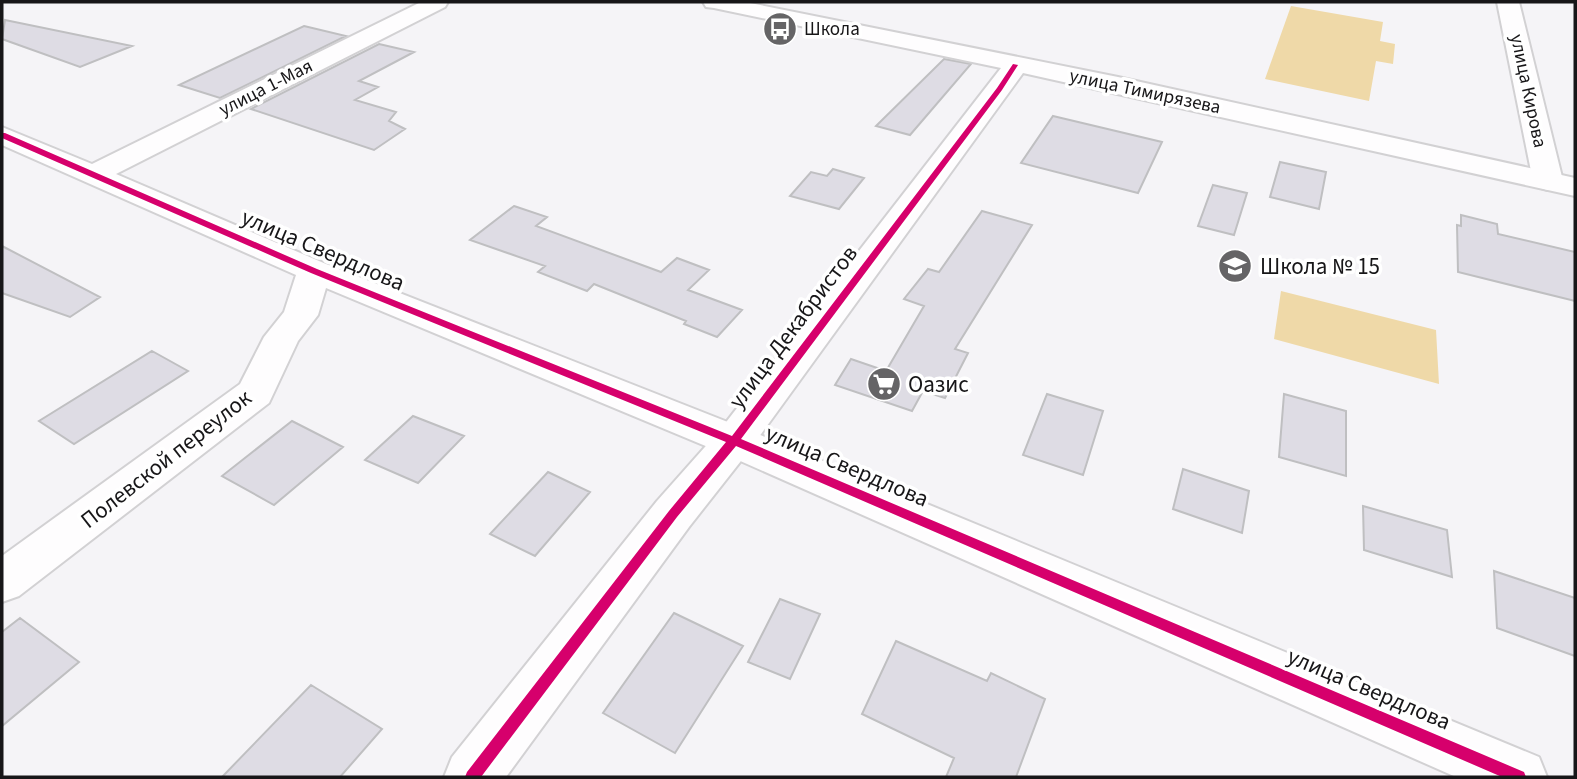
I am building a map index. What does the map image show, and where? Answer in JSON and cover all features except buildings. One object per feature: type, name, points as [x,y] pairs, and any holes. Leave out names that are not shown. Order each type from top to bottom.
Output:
[{"type":"street","name":"улица 1-Мая","points":[[94,174],[437,2]]},
{"type":"street","name":"улица Тимирязева","points":[[714,2],[793,9],[1015,65],[1118,85],[1575,187]]},
{"type":"street","name":"улица Кирова","points":[[1508,2],[1548,181]]},
{"type":"street","name":"улица Декабристов","points":[[471,777],[673,514],[733,441],[1000,89],[1015,65]]},
{"type":"street","name":"улица Свердлова","points":[[2,135],[314,271],[733,441],[1519,777]]},
{"type":"street","name":"Полевской переулок","points":[[2,582],[255,393],[282,337],[300,314],[314,271]]},
{"type":"shaded area","points":[[1291,6],[1383,22],[1380,41],[1395,44],[1393,64],[1376,61],[1369,101],[1265,79]]},
{"type":"shaded area","points":[[1281,291],[1436,330],[1439,384],[1274,339]]},
{"type":"cycle path","points":[[472,777],[673,514],[734,441],[1000,89],[1015,65]]},
{"type":"cycle path","points":[[2,135],[314,271],[734,441],[1519,777]]},
{"type":"place","name":"Школа","points":[[780,29]]},
{"type":"place","name":"Школа № 15","points":[[1235,266]]},
{"type":"place","name":"Оазис","points":[[884,384]]}]
